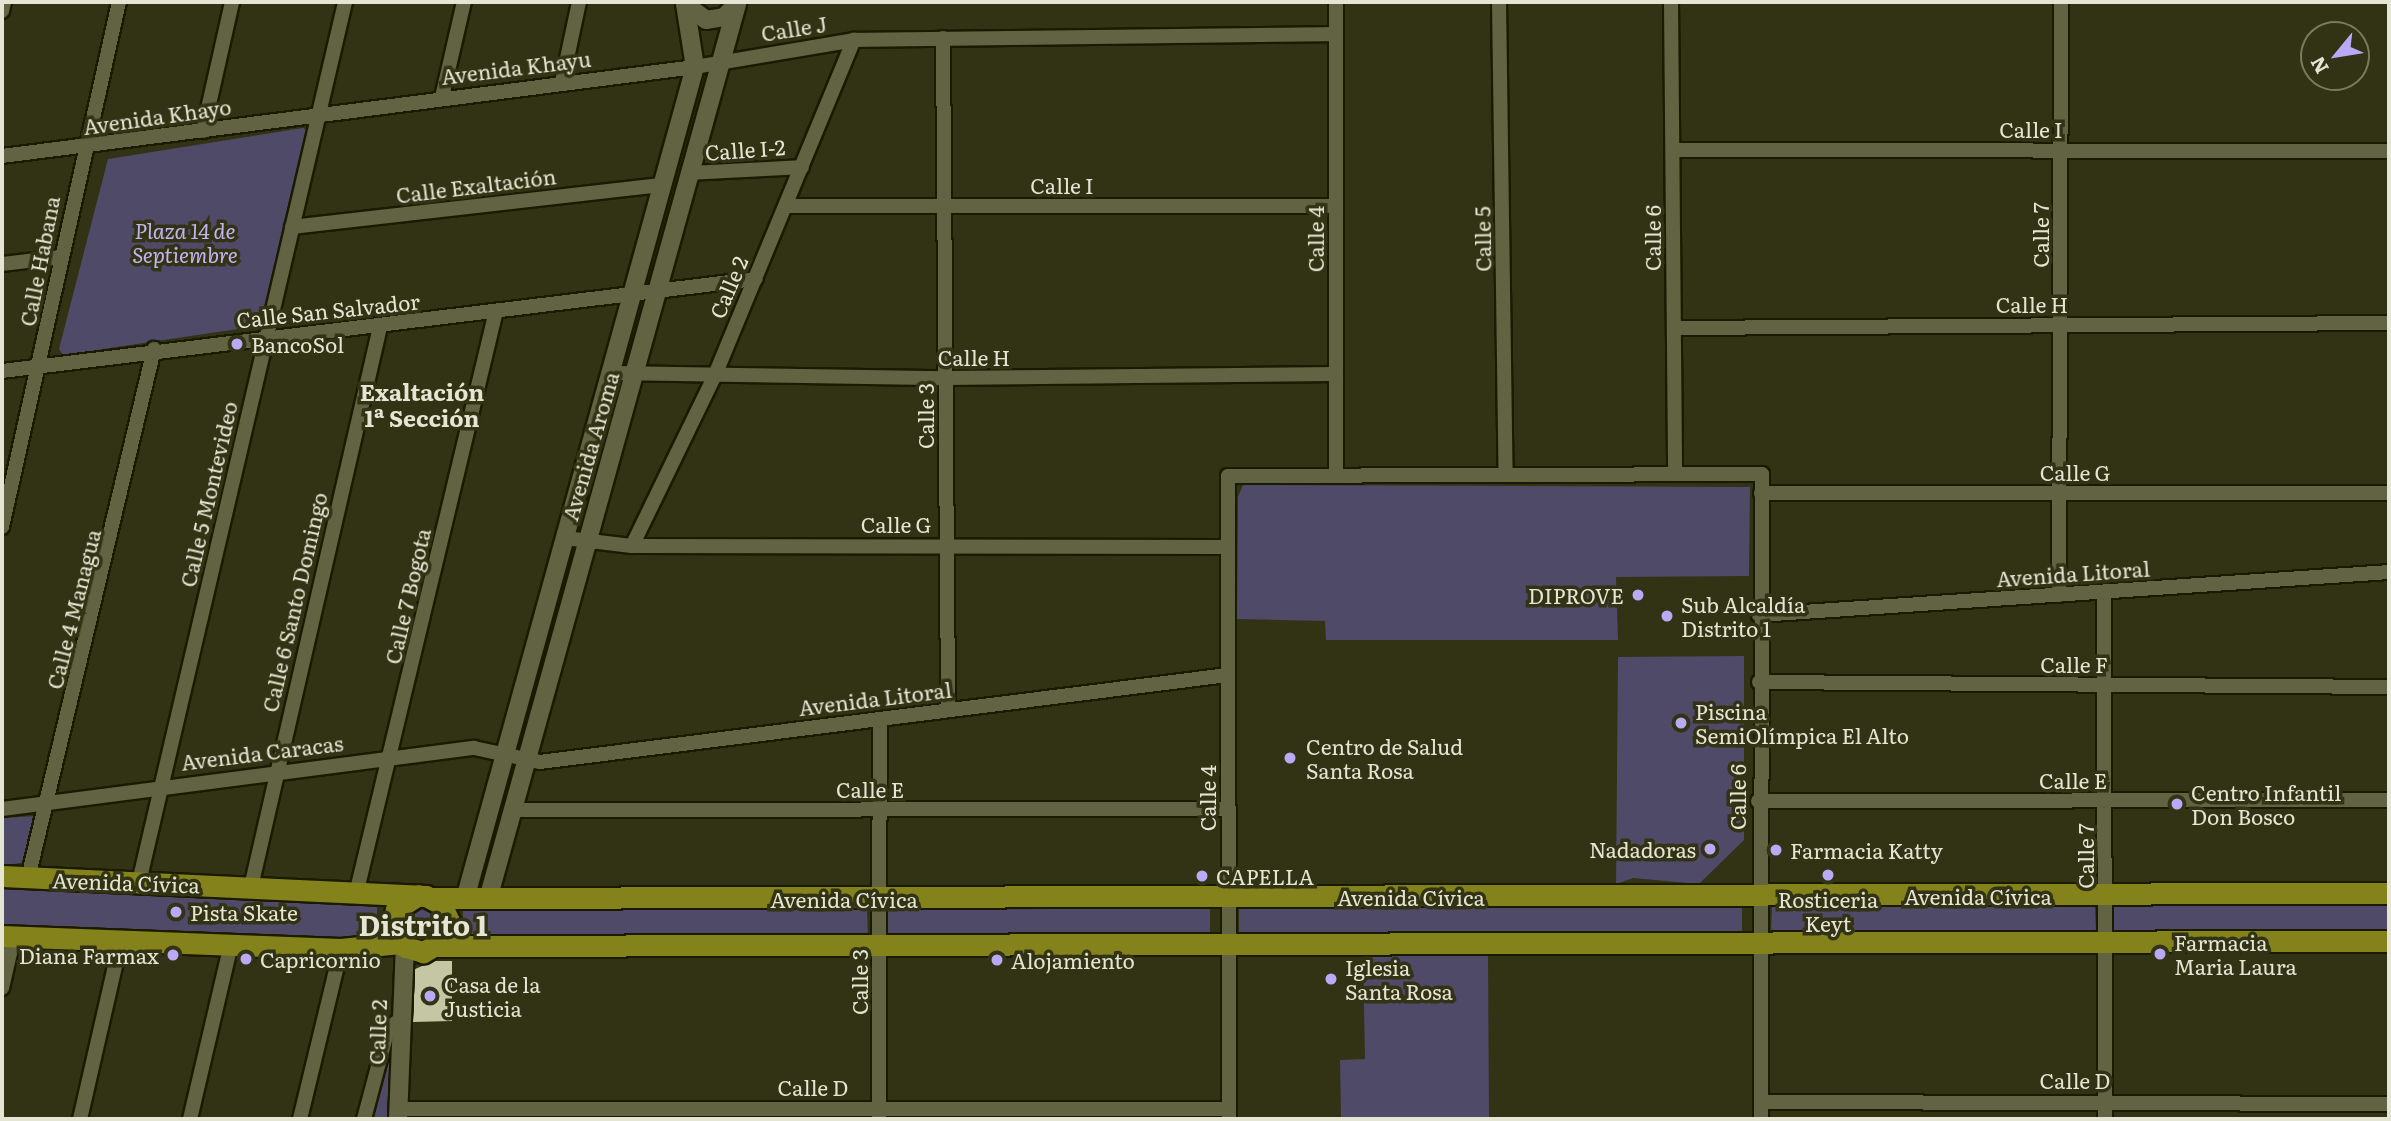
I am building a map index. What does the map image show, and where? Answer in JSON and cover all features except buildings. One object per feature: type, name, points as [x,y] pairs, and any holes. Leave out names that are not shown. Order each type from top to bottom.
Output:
[{"type":"main road","name":"Avenida Cívica","points":[[2,876],[357,890],[465,900],[2389,893]]},
{"type":"main road","points":[[403,945],[393,927],[396,909],[426,897],[449,921],[438,946]]},
{"type":"main road","points":[[8,936],[341,949],[403,945],[423,952],[438,946],[2389,941]]},
{"type":"street","points":[[2,11],[4,2]]},
{"type":"street","name":"Calle Habana","points":[[2,527],[41,365],[83,147],[119,2]]},
{"type":"street","points":[[203,131],[232,2]]},
{"type":"street","name":"Calle 5 Montevideo","points":[[139,882],[345,2]]},
{"type":"street","points":[[442,97],[464,2]]},
{"type":"street","points":[[562,82],[579,2]]},
{"type":"street","name":"Calle 4","points":[[1229,1114],[1228,476],[1336,476],[1335,2]]},
{"type":"street","name":"Calle 5","points":[[1499,2],[1506,475]]},
{"type":"street","name":"Calle 6","points":[[1671,2],[1675,474],[1762,474],[1758,801],[1761,1119]]},
{"type":"street","name":"Calle 7","points":[[2059,595],[2062,2]]},
{"type":"street","points":[[685,3],[706,20],[724,17],[737,3]]},
{"type":"street","name":"Avenida Aroma","points":[[465,900],[695,67],[685,3]]},
{"type":"street","name":"Avenida Aroma","points":[[488,899],[737,3]]},
{"type":"street","name":"Calle J","points":[[721,61],[854,40],[1336,34]]},
{"type":"street","name":"Calle 3","points":[[943,38],[948,710]]},
{"type":"street","name":"Calle 2","points":[[632,546],[715,375],[788,206],[854,40]]},
{"type":"street","name":"Avenida Khayu","points":[[317,115],[442,97],[695,67],[721,61]]},
{"type":"street","name":"Avenida Khayo","points":[[2,156],[317,115]]},
{"type":"street","name":"Calle I","points":[[1673,150],[2389,151]]},
{"type":"street","name":"Calle I-2","points":[[689,173],[803,167]]},
{"type":"street","name":"Calle Exaltación","points":[[292,227],[663,185]]},
{"type":"street","name":"Calle I","points":[[788,206],[1336,206]]},
{"type":"street","points":[[2,264],[61,257]]},
{"type":"street","name":"Calle San Salvador","points":[[2,371],[154,349],[380,327],[657,288],[755,279]]},
{"type":"street","name":"Calle 7 Bogota","points":[[357,890],[496,312]]},
{"type":"street","name":"Calle H","points":[[1674,328],[2389,323]]},
{"type":"street","name":"Calle 6 Santo Domingo","points":[[251,887],[275,772],[380,327]]},
{"type":"street","name":"Calle 4 Managua","points":[[28,878],[154,349]]},
{"type":"street","name":"Calle H","points":[[612,373],[945,378],[1336,374]]},
{"type":"street","points":[[1336,476],[1675,474]]},
{"type":"street","name":"Calle G","points":[[1761,493],[2389,493]]},
{"type":"street","name":"Calle G","points":[[565,538],[586,544],[632,546],[1228,547]]},
{"type":"street","name":"Avenida Litoral","points":[[1759,615],[2389,572]]},
{"type":"street","name":"Calle 7","points":[[2105,592],[2105,1119]]},
{"type":"street","name":"Avenida Litoral","points":[[526,759],[1228,676]]},
{"type":"street","name":"Calle F","points":[[1759,682],[2389,687]]},
{"type":"street","name":"Calle 3","points":[[879,1114],[882,810],[880,719]]},
{"type":"street","name":"Avenida Caracas","points":[[2,809],[390,756],[474,748],[526,759]]},
{"type":"street","name":"Calle E","points":[[1758,801],[2389,800]]},
{"type":"street","name":"Calle E","points":[[513,810],[1228,809]]},
{"type":"street","points":[[2,988],[8,936]]},
{"type":"street","points":[[80,1119],[121,940]]},
{"type":"street","points":[[190,1119],[231,944]]},
{"type":"street","name":"Calle 2","points":[[398,1114],[398,1021],[403,945]]},
{"type":"street","points":[[300,1119],[341,949]]},
{"type":"street","points":[[364,1119],[388,1029],[398,1021]]},
{"type":"street","name":"Calle D","points":[[1761,1102],[2389,1104]]},
{"type":"street","name":"Calle D","points":[[398,1114],[1229,1114]]},
{"type":"green space","name":"Plaza 14 de Septiembre","points":[[303,128],[310,132],[264,325],[63,355],[59,349],[108,159]]},
{"type":"green space","points":[[1243,485],[1750,487],[1749,576],[1616,577],[1618,640],[1326,640],[1325,621],[1237,619],[1238,497]]},
{"type":"green space","name":"Piscina SemiOlímpica El Alto","points":[[1744,656],[1744,840],[1699,884],[1633,878],[1616,884],[1618,657]]},
{"type":"green space","points":[[36,816],[26,862],[2,866],[2,818]]},
{"type":"green space","points":[[2,883],[377,900],[377,935],[370,941],[2,929]]},
{"type":"green space","points":[[2112,904],[2389,905],[2389,933],[2113,933]]},
{"type":"green space","points":[[421,905],[433,911],[439,923],[433,935],[421,941],[409,935],[403,923],[409,911]]},
{"type":"green space","points":[[1772,905],[2095,905],[2096,934],[1771,934]]},
{"type":"green space","points":[[1742,906],[1742,936],[1239,936],[1239,907]]},
{"type":"green space","points":[[463,908],[867,910],[868,939],[463,939]]},
{"type":"green space","points":[[1210,908],[1210,937],[887,939],[886,910]]},
{"type":"green space","points":[[1363,952],[1488,954],[1489,1119],[1341,1119],[1340,1060],[1365,1059]]},
{"type":"green space","points":[[392,1030],[391,1119],[370,1119]]},
{"type":"place","name":"BancoSol","points":[[237,344]]},
{"type":"place","name":"DIPROVE","points":[[1638,595]]},
{"type":"place","name":"Sub Alcaldía Distrito 1","points":[[1667,616]]},
{"type":"place","name":"Piscina SemiOlímpica El Alto","points":[[1681,723]]},
{"type":"place","name":"Centro de Salud Santa Rosa","points":[[1290,758]]},
{"type":"place","name":"Centro Infantil Don Bosco","points":[[2177,804]]},
{"type":"place","name":"Nadadoras","points":[[1710,849]]},
{"type":"place","name":"Farmacia Katty","points":[[1776,850]]},
{"type":"place","name":"Rosticeria Keyt","points":[[1828,875]]},
{"type":"place","name":"CAPELLA","points":[[1202,876]]},
{"type":"place","name":"Pista Skate","points":[[176,912]]},
{"type":"place","name":"Farmacia Maria Laura","points":[[2160,954]]},
{"type":"place","name":"Diana Farmax","points":[[173,955]]},
{"type":"place","name":"Capricornio","points":[[246,959]]},
{"type":"place","name":"Alojamiento","points":[[997,960]]},
{"type":"place","name":"Iglesia Santa Rosa","points":[[1331,979]]},
{"type":"place","name":"Casa de la Justicia","points":[[430,996]]},
{"type":"district","name":"Exaltación 1ª Sección","points":[[422,404]]},
{"type":"district","name":"Distrito 1","points":[[423,924]]}]
